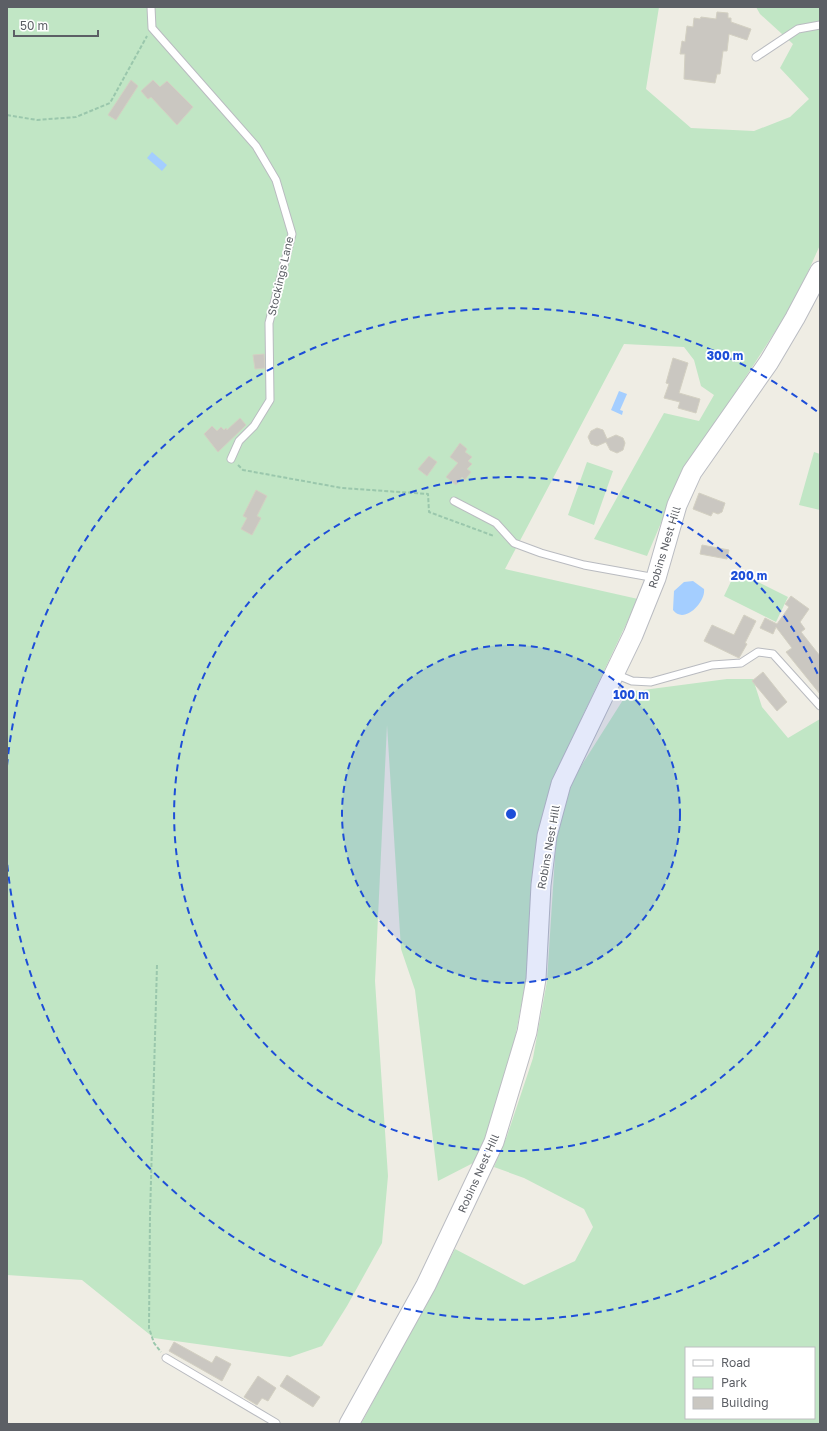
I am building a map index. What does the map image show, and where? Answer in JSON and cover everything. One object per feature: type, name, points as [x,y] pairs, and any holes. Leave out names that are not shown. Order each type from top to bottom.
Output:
[{"type":"street","name":"Robins Nest Hill","points":[[349,1424],[426,1285],[494,1142],[527,1032],[536,979],[541,885],[548,836],[555,802],[573,757],[615,674],[656,578],[677,505],[692,472],[769,362],[796,318],[820,271]]},
{"type":"lane","points":[[151,7],[152,28]]},
{"type":"lane","points":[[756,57],[798,29],[820,25]]},
{"type":"lane","name":"Stockings Lane","points":[[152,28],[256,146],[276,180],[292,234],[269,324],[270,400],[254,426],[239,441],[231,460]]},
{"type":"lane","points":[[454,501],[496,523],[514,543],[541,553],[584,565],[656,578]]},
{"type":"lane","points":[[615,674],[632,681],[651,682],[712,665],[741,663],[758,652],[773,654],[820,706]]},
{"type":"lane","points":[[166,1358],[276,1422],[275,1424]]},
{"type":"path","points":[[7,115],[37,120],[76,117],[110,103],[152,28]]},
{"type":"path","points":[[231,460],[244,470],[259,474],[342,488],[428,494],[429,512],[514,543]]},
{"type":"path","points":[[157,965],[150,1216],[149,1328],[154,1343],[166,1358]]},
{"type":"green space","points":[[7,7],[659,7],[646,89],[691,128],[754,131],[790,117],[809,99],[780,68],[793,44],[760,14],[756,7],[820,7],[820,245],[795,301],[680,478],[647,556],[594,539],[664,413],[699,421],[714,395],[701,386],[694,360],[684,347],[624,344],[505,569],[638,599],[584,713],[550,790],[541,842],[526,980],[508,1075],[477,1161],[438,1181],[415,990],[401,949],[387,725],[375,981],[388,1176],[382,1243],[347,1306],[322,1346],[290,1357],[154,1338],[82,1280],[7,1275]]},
{"type":"green space","points":[[814,452],[820,454],[820,510],[799,505]]},
{"type":"green space","points":[[587,462],[613,471],[594,525],[568,515]]},
{"type":"green space","points":[[736,571],[788,597],[776,622],[724,596]]},
{"type":"green space","points":[[727,679],[753,679],[762,707],[788,738],[820,719],[820,1424],[361,1424],[455,1249],[524,1285],[575,1261],[593,1227],[584,1209],[524,1178],[494,1167],[507,1136],[533,1058],[547,981],[557,826],[571,782],[628,692]]},
{"type":"water","points":[[152,152],[167,165],[162,171],[147,158]]},
{"type":"water","points":[[619,391],[627,394],[620,410],[623,411],[622,415],[611,410]]},
{"type":"water","points":[[693,581],[704,589],[702,600],[693,610],[688,613],[683,615],[678,614],[673,610],[674,591],[684,582]]},
{"type":"building","points":[[717,12],[728,13],[728,18],[731,18],[731,22],[751,29],[747,40],[729,34],[727,51],[723,51],[720,74],[717,74],[715,83],[684,79],[685,54],[680,54],[682,41],[685,42],[687,26],[693,27],[694,18],[700,19],[701,17],[716,19]]},
{"type":"building","points":[[131,80],[138,86],[116,120],[108,115]]},
{"type":"building","points":[[153,80],[160,87],[167,81],[193,107],[177,125],[151,97],[148,99],[141,91]]},
{"type":"building","points":[[264,354],[265,368],[255,369],[253,355]]},
{"type":"building","points":[[673,358],[688,363],[679,393],[700,399],[696,413],[678,408],[680,402],[664,398],[669,384],[666,383]]},
{"type":"building","points":[[240,418],[246,425],[218,452],[204,434],[212,426],[217,431],[221,427],[224,430],[226,428],[227,430]]},
{"type":"building","points":[[597,428],[603,430],[607,439],[616,435],[623,438],[625,443],[623,450],[617,453],[610,450],[606,442],[597,446],[591,444],[588,437],[591,431]]},
{"type":"building","points":[[460,443],[467,449],[465,452],[472,457],[468,461],[472,464],[467,469],[471,472],[465,480],[462,477],[456,485],[446,477],[458,463],[450,457]]},
{"type":"building","points":[[429,456],[437,462],[427,476],[418,469]]},
{"type":"building","points":[[256,490],[267,496],[257,516],[261,518],[252,535],[241,529],[247,518],[243,516]]},
{"type":"building","points":[[699,493],[725,503],[722,512],[718,514],[713,512],[711,516],[693,509]]},
{"type":"building","points":[[702,545],[729,550],[727,559],[700,554]]},
{"type":"building","points":[[791,596],[809,609],[800,622],[805,629],[801,632],[820,656],[820,694],[786,652],[792,648],[776,627],[773,634],[760,628],[765,618],[777,624],[789,607],[785,604]]},
{"type":"building","points":[[744,615],[756,621],[745,643],[747,644],[739,658],[704,641],[712,625],[734,635]]},
{"type":"building","points":[[763,672],[787,702],[777,711],[752,681]]},
{"type":"building","points":[[174,1342],[212,1363],[216,1356],[231,1364],[222,1381],[169,1351]]},
{"type":"building","points":[[287,1375],[320,1397],[313,1407],[280,1386]]},
{"type":"building","points":[[258,1376],[276,1388],[268,1401],[262,1398],[257,1405],[244,1397]]}]
